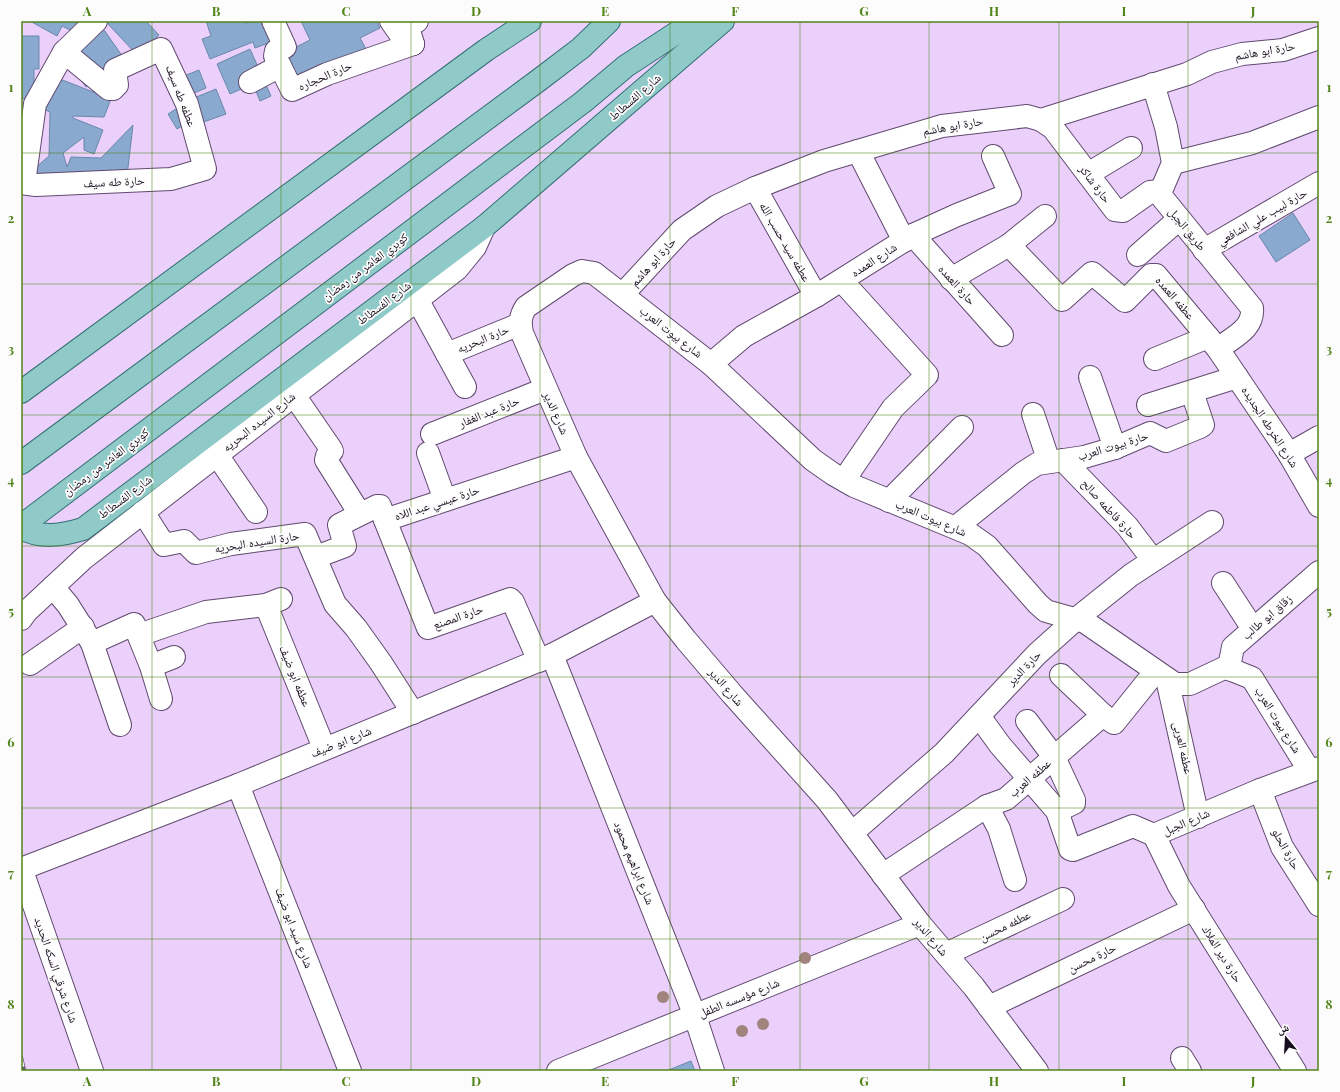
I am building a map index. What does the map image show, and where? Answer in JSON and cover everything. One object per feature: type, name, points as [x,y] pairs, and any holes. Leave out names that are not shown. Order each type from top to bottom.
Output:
[{"type":"main road","points":[[21,392],[486,50],[530,21]]},
{"type":"main road","points":[[28,458],[539,80],[581,48],[609,21]]},
{"type":"main road","name":"كوبري العاشر من رمضان","points":[[21,527],[577,107],[626,66],[684,28],[715,21]]},
{"type":"main road","name":"شارع الفسطاط","points":[[21,527],[45,535],[65,534],[83,529],[484,227],[723,21]]},
{"type":"street","points":[[22,183],[35,104],[64,52],[96,21]]},
{"type":"street","name":"حارة الحجاره","points":[[273,21],[285,47],[274,53],[292,90],[327,74],[413,44]]},
{"type":"street","points":[[391,21],[400,34],[413,44]]},
{"type":"street","points":[[413,44],[408,27],[417,21]]},
{"type":"street","name":"حارة ابو هاشم","points":[[623,294],[682,230],[716,206],[755,188],[824,161],[942,126],[1027,116],[1041,120],[1187,74],[1212,62],[1242,54],[1283,50],[1319,38]]},
{"type":"street","name":"عطفه طه سيف","points":[[64,52],[109,89],[113,89],[117,85],[115,70],[161,49],[187,104],[205,168]]},
{"type":"street","points":[[250,82],[280,66]]},
{"type":"street","points":[[1153,84],[1166,127],[1173,163],[1161,191]]},
{"type":"street","points":[[1173,163],[1252,143],[1319,117]]},
{"type":"street","name":"حارة شاكر","points":[[1041,120],[1052,128],[1115,210],[1119,212],[1127,209],[1150,192],[1161,191]]},
{"type":"street","points":[[1088,174],[1131,148]]},
{"type":"street","name":"حارة العمده","points":[[858,151],[908,238],[951,279],[1002,335]]},
{"type":"street","name":"شارع العمده","points":[[711,364],[744,336],[816,296],[908,238],[957,215],[1010,194],[992,156]]},
{"type":"street","name":"حارة طه سيف","points":[[22,183],[36,185],[171,179],[205,168]]},
{"type":"street","name":"حارة لبيب علي الشافعي","points":[[1204,250],[1319,183]]},
{"type":"street","name":"عطفه سيد حسب الله","points":[[755,188],[816,296]]},
{"type":"street","name":"طريق الجبل","points":[[1161,191],[1161,196],[1252,308],[1251,321],[1247,326],[1213,343]]},
{"type":"street","points":[[951,279],[1009,245],[1045,216]]},
{"type":"street","points":[[1138,255],[1179,219]]},
{"type":"street","name":"شارع السيده البحريه","points":[[24,616],[84,558],[462,264],[475,247],[484,227]]},
{"type":"street","name":"عطفه العمده","points":[[1009,245],[1062,300],[1092,273],[1125,301],[1151,275],[1156,274],[1213,343]]},
{"type":"street","name":"شارع بيوت العرب","points":[[520,324],[521,315],[526,307],[573,275],[582,271],[594,273],[623,294],[711,364],[813,460],[844,480],[970,534],[987,546],[1038,604],[1046,611],[1085,622],[1161,676],[1175,684],[1190,684],[1224,668],[1252,678],[1314,769]]},
{"type":"street","points":[[842,280],[926,375],[894,408],[844,480]]},
{"type":"street","points":[[417,299],[465,387]]},
{"type":"street","name":"حارة البحريه","points":[[446,354],[520,324]]},
{"type":"street","name":"شارع الدير","points":[[520,324],[545,389],[576,457],[655,601],[732,694],[828,800],[920,924],[989,1007],[1037,1071]]},
{"type":"street","points":[[1155,359],[1213,343]]},
{"type":"street","name":"شارع الخرطه الجديده","points":[[1213,343],[1289,454],[1319,506]]},
{"type":"street","points":[[1090,377],[1115,448]]},
{"type":"street","points":[[1148,405],[1237,377]]},
{"type":"street","name":"حارة عبد الغفار","points":[[445,500],[430,444],[545,389]]},
{"type":"street","name":"حارة بيوت العرب","points":[[956,527],[1023,473],[1038,464],[1084,457],[1115,448],[1150,433],[1166,441],[1202,426],[1192,392]]},
{"type":"street","points":[[294,395],[331,449],[332,451],[327,456],[326,460],[360,514]]},
{"type":"street","points":[[1033,414],[1056,461]]},
{"type":"street","points":[[889,500],[962,427]]},
{"type":"street","points":[[1289,454],[1319,438]]},
{"type":"street","points":[[217,455],[256,512]]},
{"type":"street","name":"حارة عيسي عبد اللاه","points":[[316,558],[345,546],[339,525],[378,505],[385,520],[576,457]]},
{"type":"street","name":"حارة فاطمه صالح","points":[[1056,461],[1127,526],[1153,560]]},
{"type":"street","name":"حارة السيده البحريه","points":[[143,512],[164,545],[184,541],[196,553],[231,544],[305,534],[335,604],[356,628],[381,663],[413,713]]},
{"type":"street","name":"حارة المصنع","points":[[385,520],[428,628],[510,599],[546,658]]},
{"type":"street","name":"حارة الدير","points":[[852,833],[944,753],[1037,654],[1076,619],[1131,575],[1212,522]]},
{"type":"street","name":"زقاق ابو طالب","points":[[1232,670],[1230,662],[1233,647],[1319,572]]},
{"type":"street","points":[[1223,583],[1253,629]]},
{"type":"street","points":[[53,587],[88,635],[120,725]]},
{"type":"street","name":"شارع ابو ضيف","points":[[21,869],[238,785],[324,748],[546,658],[655,601]]},
{"type":"street","name":"عطفه ابو ضيف","points":[[139,635],[206,612],[274,602],[324,748]]},
{"type":"street","points":[[30,664],[88,635],[134,624],[151,666],[161,699]]},
{"type":"street","points":[[151,666],[174,657]]},
{"type":"street","name":"شارع ابراهيم محمود","points":[[546,658],[695,1016],[713,1071]]},
{"type":"street","points":[[1061,675],[1103,715],[1114,723],[1161,676]]},
{"type":"street","name":"عطفه العربى","points":[[1161,676],[1198,817]]},
{"type":"street","name":"عطفه العرب","points":[[883,875],[987,806],[1006,799],[1103,715]]},
{"type":"street","name":"شارع الجبل","points":[[979,716],[1029,779],[1057,811],[1070,849],[1073,850],[1132,826],[1154,835],[1314,769]]},
{"type":"street","points":[[1027,721],[1054,757],[1074,803],[1057,811]]},
{"type":"street","name":"شارع سيد ابو ضيف","points":[[238,785],[350,1071]]},
{"type":"street","name":"حارة الحلو","points":[[1260,790],[1282,847],[1319,905]]},
{"type":"street","points":[[987,806],[999,829],[1015,880]]},
{"type":"street","name":"حارة دير الملاك","points":[[1154,835],[1179,886],[1294,1071]]},
{"type":"street","name":"شارع شرقي السكه الحديد","points":[[21,869],[92,1071]]},
{"type":"street","name":"عطفه محسن","points":[[946,954],[1063,898]]},
{"type":"street","name":"حارة محسن","points":[[989,1007],[1194,909]]},
{"type":"street","name":"شارع مؤسسه الطفل","points":[[558,1071],[920,924]]},
{"type":"building","points":[[30,21],[83,21],[76,33],[62,26],[57,36]]},
{"type":"building","points":[[111,21],[146,21],[159,35],[138,56],[108,24]]},
{"type":"building","points":[[206,21],[245,21],[245,23],[263,21],[271,42],[255,48],[253,42],[210,59],[202,39],[211,36]]},
{"type":"building","points":[[301,21],[377,21],[380,28],[360,38],[366,49],[295,84],[280,55],[310,40]]},
{"type":"building","points":[[102,27],[125,60],[86,87],[73,69],[75,46]]},
{"type":"building","points":[[21,36],[39,36],[39,69],[34,69],[34,99],[21,99]]},
{"type":"building","points":[[250,49],[271,96],[260,101],[253,84],[230,94],[217,64]]},
{"type":"building","points":[[199,70],[206,88],[187,96],[179,78]]},
{"type":"building","points":[[60,79],[111,99],[104,117],[73,116],[73,118],[103,130],[94,154],[84,150],[84,137],[63,153],[67,167],[71,157],[101,158],[133,125],[127,176],[27,175],[49,156],[50,112],[41,108],[47,92],[55,91]]},
{"type":"building","points":[[216,89],[226,114],[198,124],[189,100]]},
{"type":"building","points":[[179,107],[189,122],[177,129],[168,114]]},
{"type":"building","points":[[1293,213],[1310,240],[1276,262],[1259,236]]},
{"type":"building","points":[[691,1061],[695,1071],[666,1071]]},
{"type":"railway","points":[[21,1058],[24,1071]]}]
